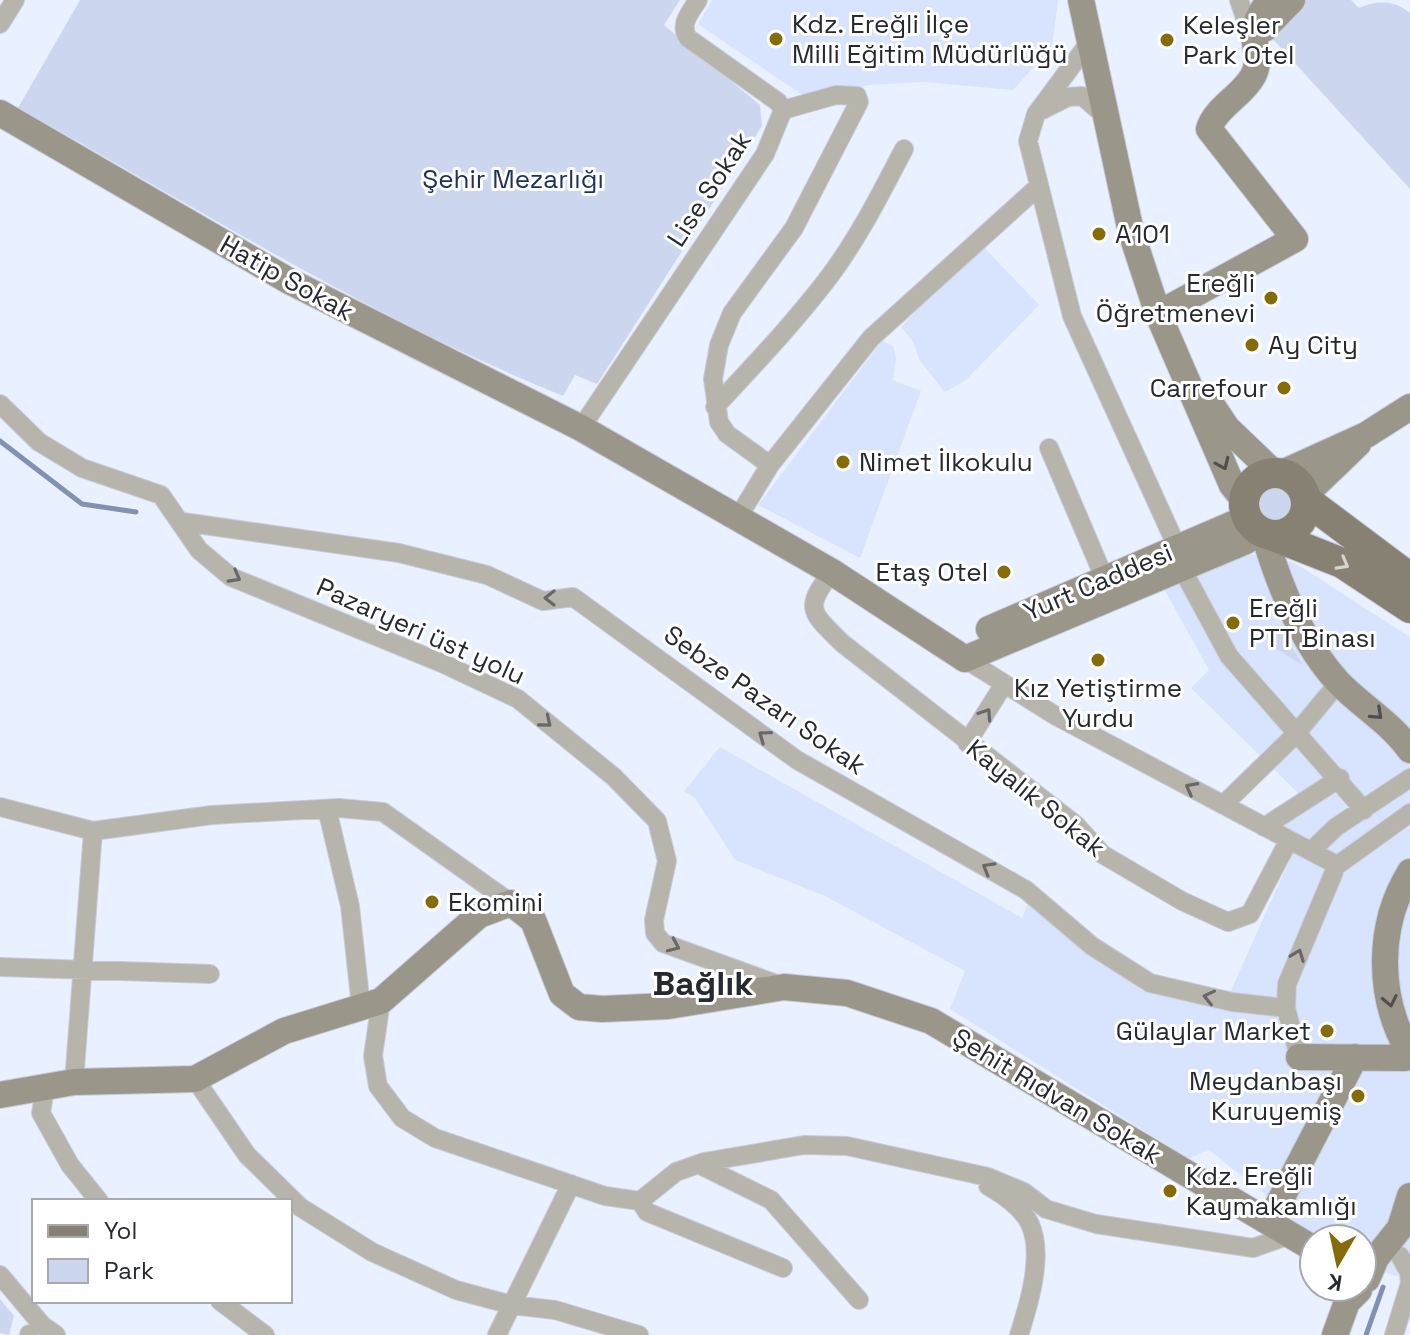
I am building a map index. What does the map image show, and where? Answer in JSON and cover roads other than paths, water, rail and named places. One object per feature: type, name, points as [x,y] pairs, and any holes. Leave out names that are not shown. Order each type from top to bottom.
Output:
[{"type":"main road","points":[[1256,523],[1250,484],[1277,473],[1298,483],[1306,498],[1410,578]]},
{"type":"main road","points":[[1256,523],[1281,535],[1303,519],[1306,498]]},
{"type":"main road","points":[[1256,523],[1342,563],[1410,608]]},
{"type":"street","points":[[0,24],[15,0]]},
{"type":"street","points":[[698,0],[684,22],[683,31],[688,38],[778,102],[783,110],[836,95],[857,96],[859,102],[794,228],[732,313],[719,345],[713,379],[715,407],[727,434],[770,465]]},
{"type":"street","points":[[1081,0],[1088,44],[1131,232],[1158,314],[1232,485],[1256,523],[1308,642],[1339,682],[1368,706],[1410,750]]},
{"type":"street","points":[[1158,314],[1295,239],[1209,129],[1213,120],[1252,78],[1256,66],[1253,40],[1239,0]]},
{"type":"street","points":[[1253,40],[1256,17],[1270,0]]},
{"type":"street","points":[[1253,40],[1292,0]]},
{"type":"street","points":[[1088,44],[1036,114],[1028,141],[1072,316],[1180,558],[1229,656],[1295,735],[1340,778],[1364,810]]},
{"type":"street","points":[[1036,114],[1068,97],[1082,96],[1104,115]]},
{"type":"street","name":"Lise Sokak","points":[[581,428],[765,154],[783,110]]},
{"type":"street","name":"Hatip Sokak","points":[[0,113],[289,281],[581,428]]},
{"type":"street","points":[[715,407],[795,321],[830,275],[859,232],[904,149]]},
{"type":"street","points":[[737,519],[770,465],[871,338],[1039,186]]},
{"type":"street","points":[[1170,341],[1227,428],[1277,473],[1366,435],[1410,407]]},
{"type":"street","name":"Pazaryeri üst yolu","points":[[0,404],[39,442],[82,468],[161,495],[183,522],[199,550],[231,577],[444,664],[518,699],[614,777],[657,821],[667,861],[654,920],[655,933],[663,943],[784,987]]},
{"type":"street","points":[[581,428],[832,572],[1004,684],[1335,867]]},
{"type":"street","points":[[1306,498],[1366,435]]},
{"type":"street","points":[[1049,448],[1108,587]]},
{"type":"street","name":"Sebze Pazarı Sokak","points":[[183,522],[399,553],[487,575],[543,601],[573,597],[797,760],[1026,890],[1092,946],[1150,983],[1232,1002],[1286,1008]]},
{"type":"street","name":"Yurt Caddesi","points":[[957,652],[1256,523]]},
{"type":"street","name":"Kayalık Sokak","points":[[832,572],[813,596],[812,606],[816,616],[863,661],[1076,825],[1102,854],[1182,901],[1228,922],[1250,914],[1289,840]]},
{"type":"street","points":[[1223,805],[1295,735],[1339,682]]},
{"type":"street","points":[[967,743],[1004,684]]},
{"type":"street","points":[[1264,827],[1340,778]]},
{"type":"street","points":[[1311,851],[1336,827],[1410,778]]},
{"type":"street","points":[[0,807],[93,831],[212,815],[327,809],[383,812],[511,903]]},
{"type":"street","points":[[327,809],[371,1004],[373,1056],[378,1086],[402,1118],[435,1138],[605,1196],[640,1201],[676,1172],[698,1164],[804,1145],[847,1146],[965,1172],[1024,1192],[1046,1209],[1096,1224],[1253,1248],[1280,1228],[1355,1057]]},
{"type":"street","points":[[1410,813],[1335,867],[1287,984],[1286,1008],[1299,1057],[1408,1057],[1396,1030],[1384,971],[1393,906],[1410,872]]},
{"type":"street","points":[[74,1082],[93,831]]},
{"type":"street","points":[[0,1095],[74,1082],[195,1079],[284,1031],[371,1004],[479,915],[511,903]]},
{"type":"street","name":"Şehit Rıdvan Sokak","points":[[511,903],[533,920],[562,994],[579,1007],[668,1006],[784,987],[847,993],[931,1021],[1298,1239]]},
{"type":"street","points":[[0,967],[210,974]]},
{"type":"street","points":[[195,1079],[247,1155],[292,1199]]},
{"type":"street","points":[[45,1088],[41,1113],[70,1165],[97,1199]]},
{"type":"street","points":[[698,1164],[771,1200],[859,1300]]},
{"type":"street","points":[[965,1172],[1020,1209],[1030,1224],[1034,1264],[1019,1335]]},
{"type":"street","points":[[497,1335],[571,1184]]},
{"type":"street","points":[[1378,1259],[1410,1196]]},
{"type":"street","points":[[292,1199],[372,1252],[456,1290],[512,1305],[555,1310],[639,1335]]},
{"type":"street","points":[[640,1201],[647,1212],[783,1268]]},
{"type":"street","points":[[1378,1278],[1409,1272],[1410,1283],[1394,1335]]},
{"type":"street","points":[[0,1275],[37,1333]]},
{"type":"street","points":[[223,1303],[265,1335]]},
{"type":"waterway","points":[[0,441],[82,504],[136,512]]},
{"type":"waterway","points":[[1366,1335],[1383,1287]]},
{"type":"place","name":"Kdz. Ereğli İlçe Milli Eğitim Müdürlüğü","points":[[776,39]]},
{"type":"place","name":"Keleşler Park Otel","points":[[1167,40]]},
{"type":"place","name":"A101","points":[[1099,234]]},
{"type":"place","name":"Ereğli Öğretmenevi","points":[[1271,298]]},
{"type":"place","name":"Ay City","points":[[1252,345]]},
{"type":"place","name":"Carrefour","points":[[1284,388]]},
{"type":"place","name":"Nimet İlkokulu","points":[[843,462]]},
{"type":"place","name":"Etaş Otel","points":[[1004,572]]},
{"type":"place","name":"Ereğli PTT Binası","points":[[1233,623]]},
{"type":"place","name":"Kız Yetiştirme Yurdu","points":[[1098,660]]},
{"type":"place","name":"Ekomini","points":[[432,902]]},
{"type":"place","name":"Gülaylar Market","points":[[1327,1031]]},
{"type":"place","name":"Meydanbaşı Kuruyemiş","points":[[1358,1096]]},
{"type":"place","name":"Kdz. Ereğli Kaymakamlığı","points":[[1170,1191]]},
{"type":"district","name":"Bağlık","points":[[703,983]]},
{"type":"park label","name":"Şehir Mezarlığı","points":[[513,179]]}]
